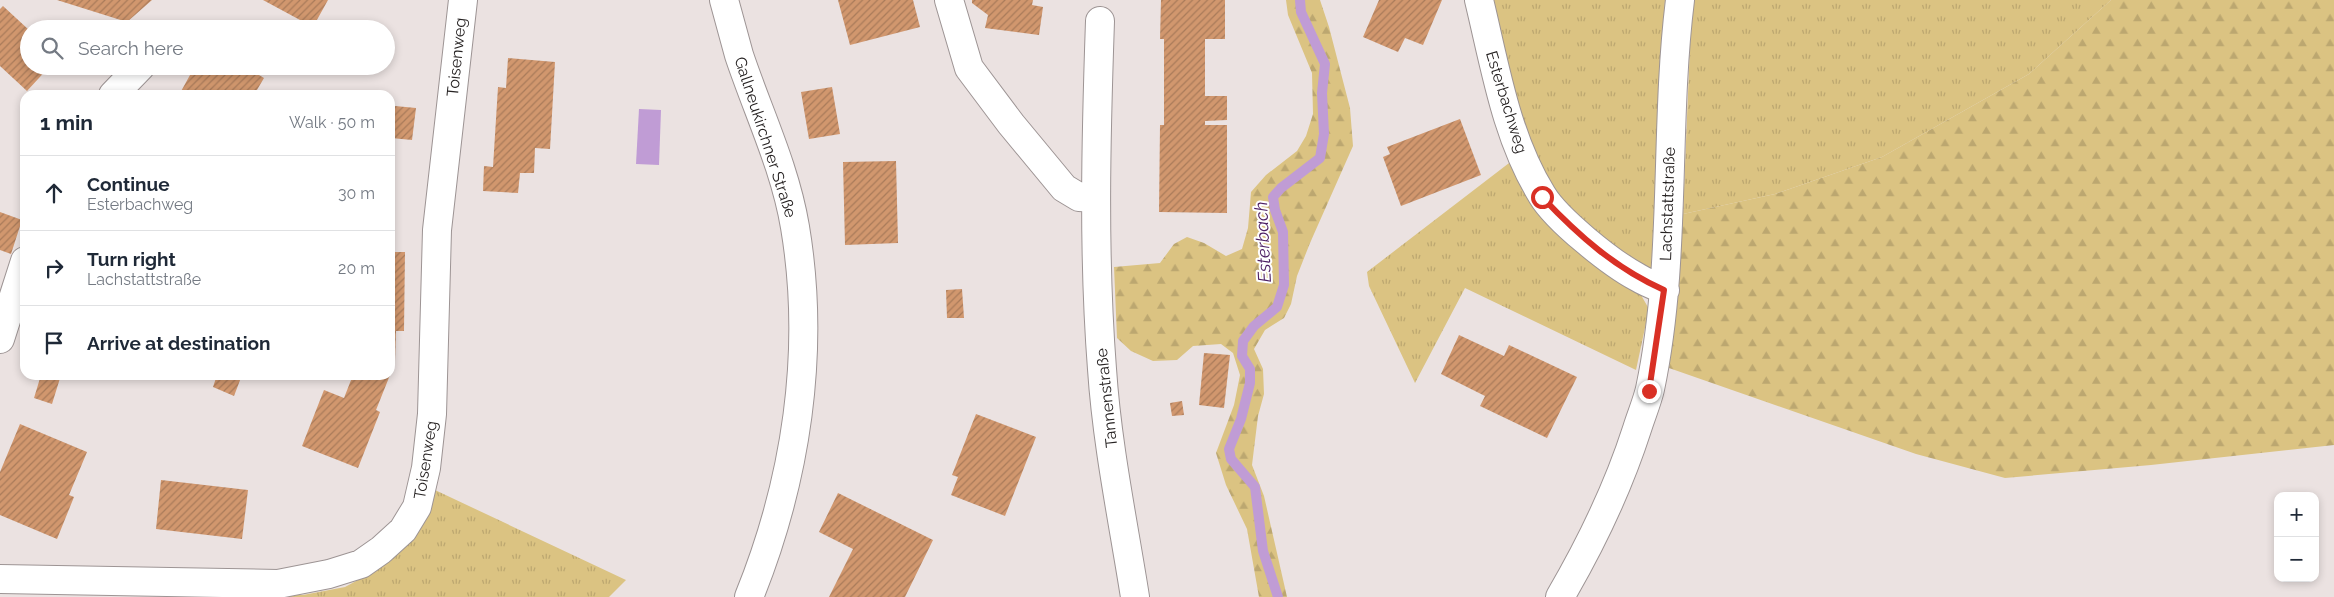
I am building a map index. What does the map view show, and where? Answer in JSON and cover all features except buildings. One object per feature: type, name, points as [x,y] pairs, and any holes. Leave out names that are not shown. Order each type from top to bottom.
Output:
[{"type":"street","name":"Toisenweg","points":[[0,579],[278,584],[329,574],[361,564],[381,550],[403,530],[418,507],[427,459],[432,414],[437,230],[463,0]]},
{"type":"street","name":"Gallneukirchner Straße","points":[[724,0],[739,54],[777,160],[790,207],[795,226],[803,294],[803,349],[799,408],[789,468],[777,515],[748,597]]},
{"type":"street","points":[[949,0],[970,68],[1011,124],[1064,188],[1079,197],[1096,198]]},
{"type":"street","name":"Esterbachweg","points":[[1478,0],[1508,118],[1524,160],[1542,197],[1569,225],[1603,253],[1636,277],[1664,290]]},
{"type":"street","name":"Lachstattstraße","points":[[1560,597],[1587,550],[1628,459],[1649,391],[1664,290],[1670,125],[1680,0]]},
{"type":"street","name":"Tannenstraße","points":[[1100,21],[1096,198],[1102,369],[1110,445],[1135,597]]},
{"type":"street","points":[[118,90],[132,75]]},
{"type":"street","points":[[0,339],[20,277]]},
{"type":"green space","points":[[1286,0],[1320,0],[1350,108],[1353,146],[1297,276],[1291,304],[1284,318],[1265,330],[1254,349],[1263,369],[1264,394],[1258,416],[1252,465],[1264,496],[1287,597],[1259,597],[1247,529],[1226,485],[1216,453],[1234,405],[1240,375],[1233,353],[1221,344],[1193,346],[1177,360],[1153,361],[1131,351],[1117,338],[1114,267],[1160,263],[1174,244],[1187,237],[1204,243],[1226,256],[1242,249],[1248,228],[1251,192],[1266,175],[1297,151],[1306,136],[1313,114],[1312,73],[1288,15]]},
{"type":"green space","points":[[1486,0],[1665,0],[1651,272],[1593,241],[1532,166]]},
{"type":"green space","points":[[1694,0],[2111,0],[2029,74],[1882,157],[1775,194],[1683,214],[1690,45]]},
{"type":"green space","points":[[2111,0],[2334,0],[2334,445],[2151,465],[2005,478],[1916,454],[1669,368],[1678,293],[1683,214],[1775,194],[1882,157],[2029,74]]},
{"type":"green space","points":[[1513,160],[1564,232],[1641,295],[1649,309],[1636,370],[1465,288],[1415,383],[1369,286],[1367,272]]},
{"type":"green space","points":[[435,490],[626,580],[609,597],[184,597],[187,590],[249,595],[303,595],[345,587],[380,568]]},
{"type":"shaded area","points":[[639,109],[661,110],[659,165],[636,164]]},
{"type":"waterway","name":"Esterbach","points":[[1278,597],[1263,551],[1255,487],[1231,459],[1229,449],[1241,419],[1250,383],[1250,369],[1242,356],[1243,341],[1254,326],[1277,307],[1284,285],[1283,232],[1275,210],[1273,197],[1281,188],[1320,158],[1324,134],[1322,93],[1325,64],[1301,12],[1300,0]]},
{"type":"route","points":[[1542,197],[1569,225],[1603,253],[1636,277],[1664,290],[1659,337],[1649,391]]}]
